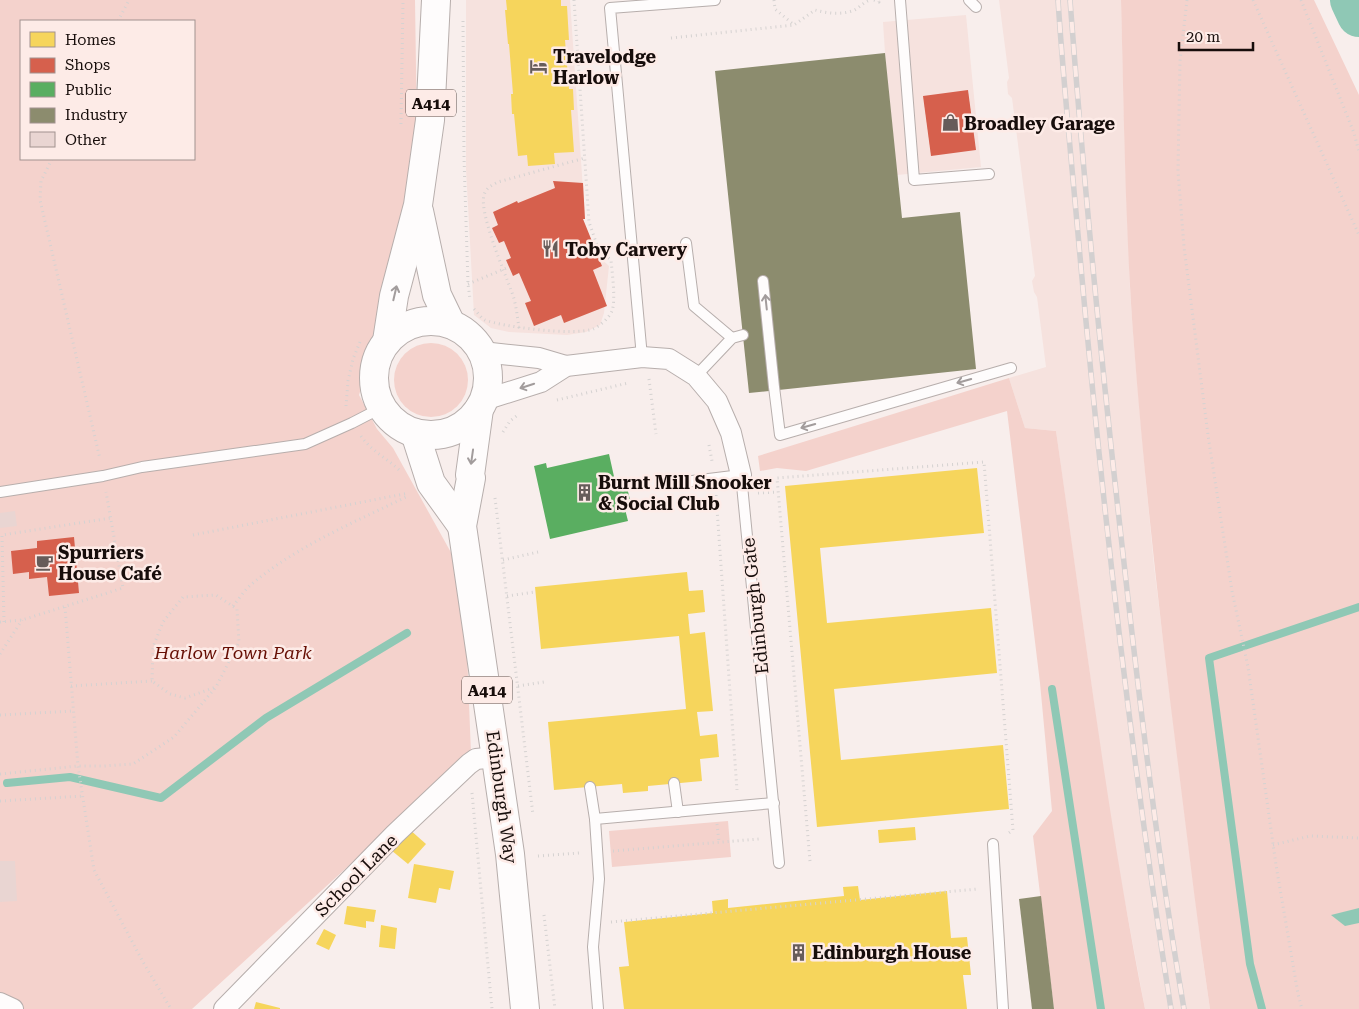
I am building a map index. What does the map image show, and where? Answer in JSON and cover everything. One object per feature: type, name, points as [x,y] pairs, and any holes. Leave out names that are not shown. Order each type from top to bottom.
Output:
[{"type":"highway","name":"A414","points":[[387,340],[394,296],[418,205],[430,120],[436,0]]},
{"type":"highway","name":"A414","points":[[418,205],[437,295],[451,324]]},
{"type":"highway","points":[[434,320],[451,324],[464,331],[474,340],[482,352],[487,368],[488,384],[482,404],[467,422],[451,432],[434,436],[415,434],[402,428],[390,419],[381,408],[375,391],[373,373],[378,356],[387,340],[400,329],[416,322],[434,320]]},
{"type":"highway","name":"Edinburgh Way","points":[[482,404],[462,526],[510,854],[525,1009]]},
{"type":"highway","name":"Edinburgh Way","points":[[415,434],[430,482],[462,526]]},
{"type":"street","name":"Edinburgh Gate","points":[[482,352],[540,358],[566,366],[642,357],[669,359],[696,376],[717,401],[731,433],[741,475]]},
{"type":"street","name":"Edinburgh Gate","points":[[482,404],[541,382],[566,366]]},
{"type":"street","name":"School Lane","points":[[224,1009],[384,845],[469,764],[476,759],[497,757]]},
{"type":"street","points":[[0,1003],[13,1009]]},
{"type":"lane","points":[[642,357],[610,8],[646,3],[715,0]]},
{"type":"lane","points":[[900,0],[914,180],[989,174]]},
{"type":"lane","points":[[686,243],[694,306],[737,337],[696,376]]},
{"type":"lane","points":[[763,281],[780,435],[1011,368]]},
{"type":"lane","points":[[0,492],[142,468],[306,444],[381,408]]},
{"type":"lane","points":[[668,484],[741,475]]},
{"type":"lane","name":"Edinburgh Gate","points":[[741,475],[780,863]]},
{"type":"lane","points":[[674,784],[678,812]]},
{"type":"lane","points":[[590,787],[595,819],[599,879],[593,947],[598,1009]]},
{"type":"lane","points":[[595,819],[774,803]]},
{"type":"lane","points":[[993,844],[1003,1009]]},
{"type":"path","points":[[119,20],[129,0]]},
{"type":"path","points":[[401,123],[403,0]]},
{"type":"path","points":[[464,18],[464,158],[468,284],[472,306],[483,319],[519,328],[573,331],[591,329],[603,323],[612,310],[612,260],[600,251],[589,222],[574,0]]},
{"type":"path","points":[[774,0],[775,9],[794,25]]},
{"type":"path","points":[[671,38],[794,25],[815,10],[826,13],[852,11],[870,0]]},
{"type":"path","points":[[874,0],[879,2],[879,0]]},
{"type":"path","points":[[1187,0],[1180,61],[1178,171],[1184,247],[1208,434],[1232,591],[1248,667],[1273,844],[1296,984],[1302,1009]]},
{"type":"path","points":[[1253,0],[1359,235]]},
{"type":"path","points":[[1301,0],[1354,133],[1359,152]]},
{"type":"path","points":[[519,328],[512,291],[502,270],[486,220],[484,194],[489,187],[498,182],[585,158]]},
{"type":"path","points":[[52,160],[41,181],[40,200],[103,476],[111,518],[123,588],[22,620],[2,622],[2,535],[111,518]]},
{"type":"path","points":[[468,284],[509,267]]},
{"type":"path","points":[[642,357],[649,378],[656,434]]},
{"type":"path","points":[[649,378],[657,378]]},
{"type":"path","points":[[555,400],[630,383]]},
{"type":"path","points":[[499,439],[510,421],[521,412]]},
{"type":"path","points":[[708,438],[714,478],[738,806]]},
{"type":"path","points":[[810,860],[777,478],[984,462],[1013,830],[993,844]]},
{"type":"path","points":[[193,535],[410,494],[294,554],[252,584],[232,606]]},
{"type":"path","points":[[494,494],[533,818]]},
{"type":"path","points":[[503,560],[538,552]]},
{"type":"path","points":[[507,596],[535,592]]},
{"type":"path","points":[[0,774],[78,766],[133,764],[174,737],[216,687],[239,642],[237,609],[216,595],[183,598],[163,622],[153,647],[152,681]]},
{"type":"path","points":[[65,607],[78,766],[94,870],[143,962],[171,1009]]},
{"type":"path","points":[[0,654],[22,620]]},
{"type":"path","points":[[71,686],[152,681],[170,694],[185,698],[216,687]]},
{"type":"path","points":[[518,686],[544,682]]},
{"type":"path","points":[[0,715],[73,711]]},
{"type":"path","points":[[0,801],[83,796]]},
{"type":"path","points":[[1273,844],[1310,836],[1359,838]]},
{"type":"path","points":[[537,847],[538,856],[777,838]]},
{"type":"path","points":[[595,924],[996,888]]},
{"type":"path","points":[[544,914],[555,1009]]},
{"type":"shaded area","points":[[466,0],[570,0],[585,219],[583,219],[597,255],[609,266],[604,313],[600,325],[586,332],[567,335],[509,332],[491,328],[474,315],[466,169]]},
{"type":"shaded area","points":[[999,0],[1121,0],[1130,290],[1146,483],[1154,566],[1210,1009],[1145,1009],[1106,790],[1056,431],[1025,428],[1009,378],[1046,367],[1037,297],[1032,281],[1035,276],[1012,98],[1008,94],[1007,82],[1009,78]]},
{"type":"shaded area","points":[[966,15],[981,167],[897,175],[883,22]]},
{"type":"shaded area","points":[[1359,908],[1359,923],[1345,926],[1331,915]]},
{"type":"green space","name":"Harlow Town Park","points":[[0,0],[415,0],[418,205],[359,395],[377,429],[393,448],[464,576],[471,754],[192,1009],[0,1009]]},
{"type":"green space","points":[[1121,0],[1314,0],[1359,95],[1359,1009],[1210,1009],[1166,666],[1138,399],[1125,173]]},
{"type":"green space","points":[[431,343],[452,349],[462,359],[468,380],[462,401],[452,411],[431,417],[410,411],[400,401],[394,380],[400,359],[410,349]]},
{"type":"green space","points":[[1009,378],[1025,428],[1056,431],[1119,865],[1145,1009],[1054,1009],[1033,836],[1052,811],[1040,683],[1007,411],[806,471],[777,468],[760,471],[758,456]]},
{"type":"green space","points":[[728,821],[731,857],[612,867],[609,831]]},
{"type":"building: Homes","name":"Travelodge Harlow","points":[[506,0],[561,0],[561,6],[567,6],[569,40],[565,40],[569,89],[573,89],[574,110],[571,110],[574,152],[554,153],[555,164],[528,166],[527,155],[518,156],[514,114],[512,114],[511,94],[513,94],[505,10],[507,10]]},
{"type":"building: Homes","points":[[977,468],[984,533],[820,548],[827,623],[991,608],[997,673],[834,689],[841,760],[1003,745],[1009,809],[817,827],[785,486]]},
{"type":"building: Homes","points":[[687,572],[689,591],[703,590],[705,612],[688,614],[690,634],[705,632],[713,711],[697,712],[700,736],[717,734],[719,757],[700,759],[702,781],[648,786],[648,791],[623,793],[622,784],[554,790],[548,722],[686,709],[679,636],[541,649],[535,587]]},
{"type":"building: Homes","points":[[915,827],[916,840],[879,843],[878,830]]},
{"type":"building: Homes","points":[[409,829],[426,844],[408,864],[391,850]]},
{"type":"building: Homes","points":[[414,864],[454,871],[450,890],[439,888],[436,903],[408,898]]},
{"type":"building: Homes","name":"Edinburgh House","points":[[858,886],[860,900],[947,891],[951,938],[967,937],[971,975],[963,975],[967,1009],[624,1009],[619,967],[629,966],[624,922],[713,913],[712,901],[728,899],[728,908],[844,896],[843,887]]},
{"type":"building: Homes","points":[[347,906],[376,910],[374,922],[366,921],[366,928],[344,924]]},
{"type":"building: Homes","points":[[381,925],[397,928],[395,949],[379,947]]},
{"type":"building: Homes","points":[[324,929],[336,935],[329,950],[316,944]]},
{"type":"building: Homes","points":[[256,1002],[280,1008],[280,1009],[254,1009]]},
{"type":"building: Shops","name":"Broadley Garage","points":[[968,90],[976,150],[931,156],[923,96]]},
{"type":"building: Shops","name":"Toby Carvery","points":[[553,181],[583,183],[585,219],[583,219],[602,266],[593,270],[607,306],[564,323],[561,315],[534,326],[525,303],[531,301],[519,273],[513,276],[506,260],[511,258],[504,241],[499,243],[492,228],[498,225],[493,212],[517,201],[518,203],[555,188]]},
{"type":"building: Shops","name":"Spurriers House Café","points":[[74,537],[79,593],[49,596],[47,577],[29,579],[29,572],[13,574],[11,551],[37,548],[37,541]]},
{"type":"building: Public","name":"Burnt Mill Snooker & Social Club","points":[[609,454],[615,481],[625,479],[631,504],[624,505],[628,521],[550,539],[534,466],[546,463],[547,468]]},
{"type":"building: Industry","points":[[885,53],[902,218],[960,212],[976,369],[749,393],[715,71]]},
{"type":"building: Industry","points":[[1041,896],[1054,1009],[1032,1009],[1019,899]]},
{"type":"building: Other","points":[[15,511],[17,526],[0,528],[0,513]]},
{"type":"building: Other","points":[[0,861],[15,861],[17,901],[0,902]]},
{"type":"waterway","points":[[1352,0],[1359,15]]},
{"type":"waterway","points":[[1262,1009],[1250,964],[1209,658],[1359,607]]},
{"type":"waterway","points":[[7,783],[70,777],[161,798],[266,718],[407,633]]},
{"type":"waterway","points":[[1052,689],[1101,1009]]},
{"type":"railway","points":[[1058,0],[1087,331],[1107,525],[1142,816],[1171,1009]]},
{"type":"railway","points":[[1070,0],[1094,277],[1129,611],[1158,839],[1184,1009]]},
{"type":"place","name":"Travelodge Harlow","points":[[539,66]]},
{"type":"place","name":"Broadley Garage","points":[[950,123]]},
{"type":"place","name":"Toby Carvery","points":[[551,249]]},
{"type":"place","name":"Burnt Mill Snooker & Social Club","points":[[584,492]]},
{"type":"place","name":"Spurriers House Café","points":[[44,562]]},
{"type":"place","name":"Edinburgh House","points":[[798,952]]}]
